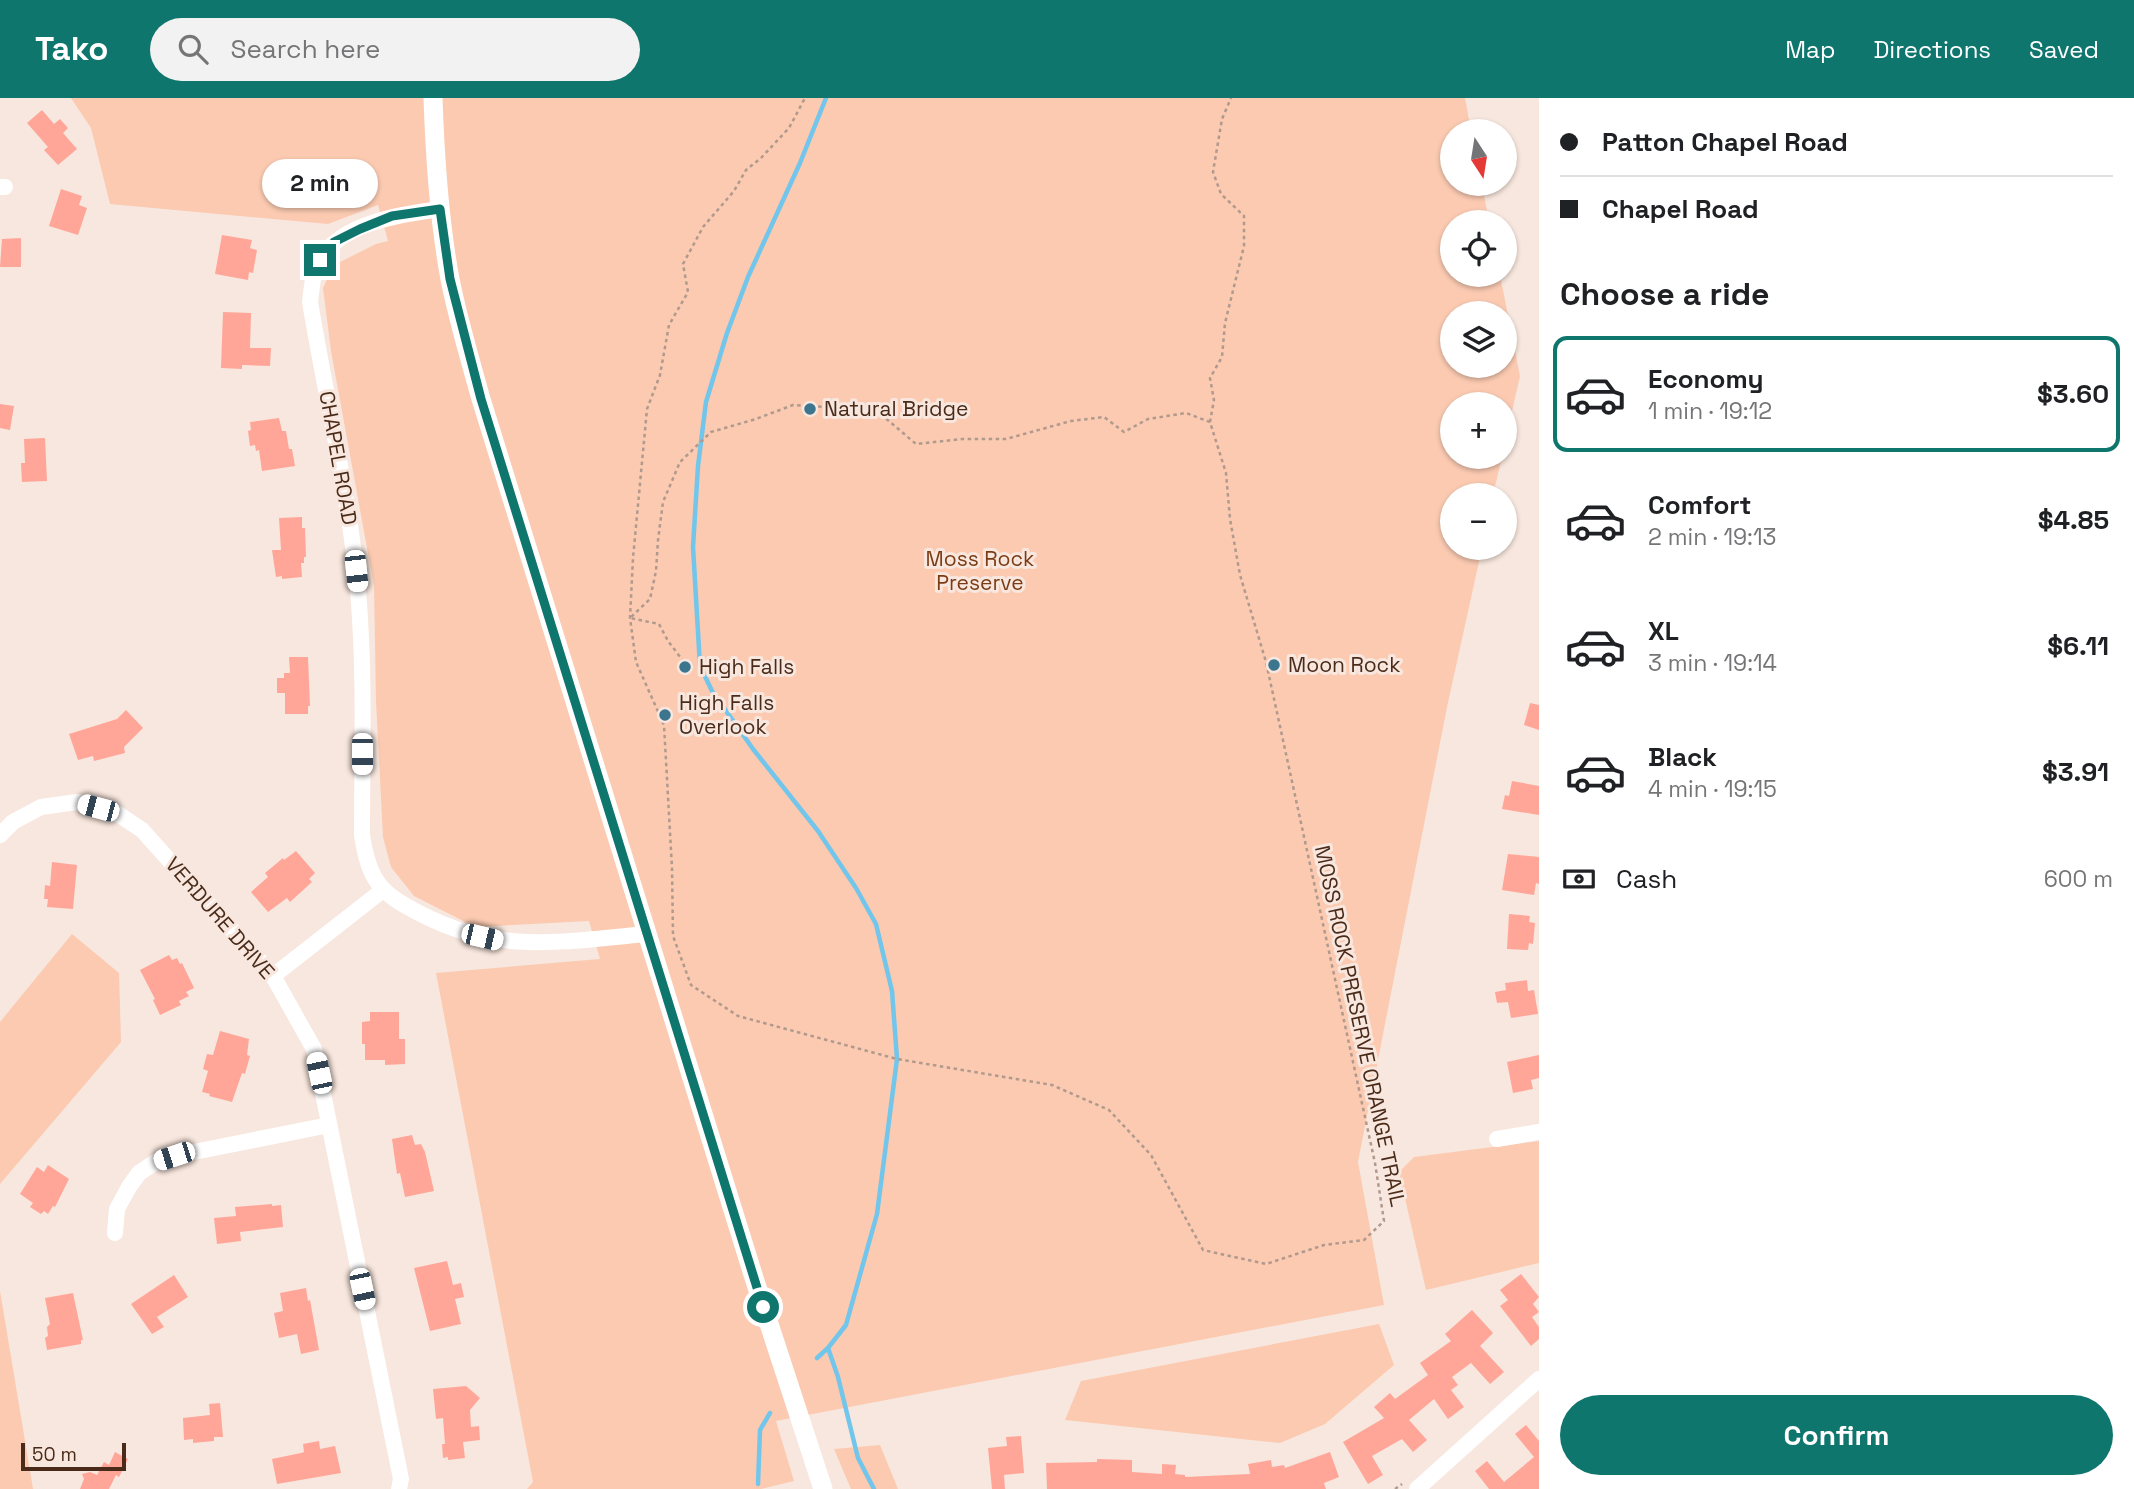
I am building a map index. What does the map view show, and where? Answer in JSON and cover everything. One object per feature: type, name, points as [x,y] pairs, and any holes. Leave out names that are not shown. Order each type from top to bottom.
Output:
[{"type":"street","points":[[433,98],[440,209],[450,279],[481,399],[755,1281],[823,1489]]},
{"type":"street","name":"CHAPEL ROAD","points":[[440,209],[392,216],[334,242],[320,260],[313,278],[310,302],[351,530],[358,592],[361,643],[362,835],[365,856],[372,876],[383,890],[403,905],[467,934],[498,941],[550,943],[648,934]]},
{"type":"street","name":"VERDURE DRIVE","points":[[0,835],[13,822],[41,807],[77,802],[118,814],[142,830],[274,976],[314,1049],[401,1479],[399,1489]]},
{"type":"street","points":[[274,976],[383,890]]},
{"type":"street","points":[[115,1233],[117,1209],[129,1186],[139,1173],[157,1161],[329,1125]]},
{"type":"street","points":[[1497,1139],[1539,1132]]},
{"type":"street","points":[[1417,1489],[1539,1379]]},
{"type":"path","name":"MOSS ROCK PRESERVE ORANGE TRAIL","points":[[805,98],[789,128],[746,170],[734,191],[703,226],[683,264],[688,292],[668,325],[660,375],[647,409],[630,618],[636,662],[664,725],[673,936],[691,985],[738,1016],[897,1059],[1052,1085],[1109,1110],[1151,1155],[1203,1250],[1266,1264],[1324,1245],[1364,1240],[1384,1221],[1375,1163],[1266,662],[1240,575],[1230,519],[1226,473],[1210,422],[1214,400],[1210,378],[1222,357],[1225,323],[1244,246],[1244,216],[1221,194],[1213,173],[1222,119],[1231,98]]},
{"type":"path","points":[[630,618],[650,599],[656,571],[663,502],[680,462],[711,432],[793,405],[845,408],[883,416],[916,444],[962,439],[1006,439],[1072,421],[1104,417],[1124,432],[1148,419],[1186,413],[1210,422]]},
{"type":"path","points":[[630,618],[659,624],[684,662]]},
{"type":"green space","name":"Moss Rock Preserve","points":[[71,98],[1465,98],[1469,119],[1440,119],[1440,196],[1484,196],[1487,210],[1440,210],[1440,287],[1502,287],[1505,301],[1440,301],[1440,378],[1517,378],[1517,361],[1520,376],[1516,392],[1440,392],[1440,469],[1499,469],[1496,483],[1440,483],[1440,560],[1479,560],[1447,707],[1358,1162],[1384,1305],[776,1421],[794,1481],[761,1489],[527,1489],[533,1482],[436,973],[600,959],[589,921],[475,927],[414,896],[391,867],[383,837],[376,701],[374,586],[331,351],[323,288],[334,265],[376,244],[388,241],[378,205],[328,224],[110,204],[91,128]]},
{"type":"green space","points":[[72,934],[119,973],[121,1042],[0,1184],[0,1022]]},
{"type":"green space","points":[[1539,1141],[1539,1263],[1426,1290],[1399,1172],[1414,1157]]},
{"type":"green space","points":[[0,1291],[33,1489],[0,1489]]},
{"type":"green space","points":[[1379,1324],[1394,1365],[1325,1424],[1280,1443],[1065,1420],[1081,1381]]},
{"type":"green space","points":[[880,1445],[898,1489],[851,1489],[834,1449]]},
{"type":"building","points":[[42,110],[54,124],[60,119],[68,128],[63,133],[77,149],[58,165],[44,150],[48,147],[27,123]]},
{"type":"building","points":[[61,189],[82,196],[79,205],[87,208],[78,235],[49,226]]},
{"type":"building","points":[[222,235],[252,240],[250,248],[257,250],[253,273],[249,272],[248,280],[215,274]]},
{"type":"building","points":[[21,238],[21,267],[0,267],[2,239]]},
{"type":"building","points":[[223,312],[251,313],[250,348],[271,348],[270,366],[242,365],[242,369],[221,368]]},
{"type":"building","points":[[0,404],[14,406],[10,430],[0,428]]},
{"type":"building","points":[[279,418],[282,431],[286,431],[289,449],[292,449],[295,466],[262,471],[259,450],[256,451],[255,445],[250,446],[250,422]]},
{"type":"building","points":[[45,438],[47,481],[22,482],[21,463],[25,463],[24,439]]},
{"type":"building","points":[[302,517],[306,557],[304,563],[301,563],[302,577],[276,577],[272,550],[281,550],[279,518]]},
{"type":"building","points":[[289,657],[308,657],[308,714],[285,714],[285,693],[277,693],[277,678],[284,678],[284,673],[290,673]]},
{"type":"building","points":[[1530,703],[1539,705],[1539,730],[1524,725]]},
{"type":"building","points":[[126,710],[143,728],[124,747],[125,753],[94,761],[93,756],[78,760],[69,734],[117,719]]},
{"type":"building","points":[[1512,781],[1539,786],[1539,815],[1502,809],[1505,795],[1509,796]]},
{"type":"building","points":[[296,851],[315,873],[309,879],[312,882],[290,902],[287,898],[268,912],[251,892],[268,877],[265,873]]},
{"type":"building","points":[[1508,854],[1539,857],[1539,884],[1536,883],[1534,895],[1502,890]]},
{"type":"building","points":[[52,862],[77,865],[73,909],[47,907],[48,899],[44,899],[45,885],[50,886]]},
{"type":"building","points":[[1509,914],[1530,916],[1529,922],[1535,923],[1533,944],[1529,943],[1528,950],[1507,949]]},
{"type":"building","points":[[169,955],[172,960],[177,958],[180,964],[182,963],[194,988],[186,992],[189,996],[179,1001],[181,1005],[160,1015],[140,970]]},
{"type":"building","points":[[1527,980],[1528,991],[1534,990],[1538,1014],[1511,1018],[1508,1002],[1497,1003],[1495,992],[1506,990],[1505,983]]},
{"type":"building","points":[[370,1012],[399,1012],[399,1039],[405,1039],[405,1064],[385,1065],[385,1060],[365,1060],[362,1022],[370,1021]]},
{"type":"building","points":[[220,1031],[249,1039],[247,1055],[250,1056],[232,1102],[202,1092],[208,1071],[203,1069],[207,1054],[213,1055]]},
{"type":"building","points":[[1539,1055],[1539,1078],[1531,1080],[1533,1089],[1513,1093],[1507,1062]]},
{"type":"building","points":[[412,1135],[415,1145],[421,1144],[425,1152],[434,1191],[405,1197],[400,1173],[397,1174],[392,1139]]},
{"type":"building","points":[[48,1165],[69,1179],[55,1207],[53,1206],[48,1214],[44,1211],[41,1214],[30,1207],[33,1203],[20,1194],[37,1167],[44,1172]]},
{"type":"building","points":[[281,1205],[283,1227],[240,1232],[241,1241],[217,1244],[214,1218],[236,1216],[235,1207]]},
{"type":"building","points":[[447,1261],[453,1285],[461,1283],[464,1297],[455,1299],[461,1324],[430,1331],[414,1268]]},
{"type":"building","points":[[1521,1274],[1539,1297],[1533,1304],[1539,1312],[1532,1317],[1539,1327],[1539,1339],[1531,1346],[1500,1306],[1508,1300],[1500,1290]]},
{"type":"building","points":[[174,1275],[188,1297],[157,1317],[164,1327],[152,1334],[131,1304]]},
{"type":"building","points":[[306,1288],[319,1350],[301,1354],[297,1334],[279,1338],[274,1313],[283,1311],[280,1293]]},
{"type":"building","points":[[73,1293],[83,1340],[81,1344],[47,1350],[45,1338],[48,1336],[47,1327],[50,1324],[45,1298]]},
{"type":"building","points":[[1472,1310],[1493,1333],[1480,1346],[1504,1372],[1490,1384],[1471,1363],[1452,1377],[1458,1385],[1451,1390],[1464,1407],[1448,1419],[1434,1399],[1409,1420],[1427,1440],[1413,1452],[1402,1439],[1372,1456],[1383,1475],[1368,1484],[1343,1442],[1384,1418],[1374,1407],[1390,1393],[1395,1399],[1428,1375],[1420,1363],[1451,1341],[1445,1334]]},
{"type":"building","points":[[466,1386],[480,1398],[470,1410],[471,1427],[479,1426],[480,1440],[463,1442],[465,1458],[448,1460],[448,1457],[443,1458],[443,1418],[436,1419],[433,1389]]},
{"type":"building","points":[[220,1403],[223,1437],[214,1437],[214,1441],[193,1443],[193,1439],[184,1440],[183,1418],[210,1415],[209,1404]]},
{"type":"building","points":[[1526,1425],[1539,1441],[1539,1489],[1489,1489],[1475,1471],[1487,1461],[1504,1482],[1534,1457],[1515,1434]]},
{"type":"building","points":[[1021,1436],[1024,1473],[1004,1475],[1005,1489],[992,1489],[988,1448],[1007,1446],[1006,1437]]},
{"type":"building","points":[[319,1441],[320,1449],[335,1446],[341,1473],[277,1484],[272,1459],[304,1452],[303,1444]]},
{"type":"building","points":[[115,1452],[128,1459],[109,1489],[80,1489],[84,1479],[82,1474],[90,1472],[97,1475],[104,1462],[109,1465]]},
{"type":"building","points":[[1330,1452],[1339,1477],[1324,1483],[1326,1489],[1047,1489],[1046,1463],[1097,1462],[1097,1459],[1132,1460],[1132,1472],[1162,1474],[1162,1464],[1176,1465],[1175,1474],[1185,1477],[1250,1474],[1248,1464],[1271,1460],[1272,1467],[1284,1465],[1285,1468]]},
{"type":"waterway","points":[[817,1358],[846,1325],[877,1214],[897,1059],[892,991],[876,924],[856,888],[818,831],[753,749],[712,691],[700,666],[693,547],[698,466],[706,402],[748,277],[800,163],[826,98]]},
{"type":"waterway","points":[[828,1348],[858,1458],[874,1489]]},
{"type":"waterway","points":[[758,1484],[760,1430],[770,1413]]},
{"type":"place","name":"Natural Bridge","points":[[810,409]]},
{"type":"place","name":"Moon Rock","points":[[1274,665]]},
{"type":"place","name":"High Falls","points":[[685,667]]},
{"type":"place","name":"High Falls Overlook","points":[[665,715]]},
{"type":"route","points":[[320,260],[334,242],[360,229],[392,216],[440,209],[450,279],[481,399],[763,1307]]}]
